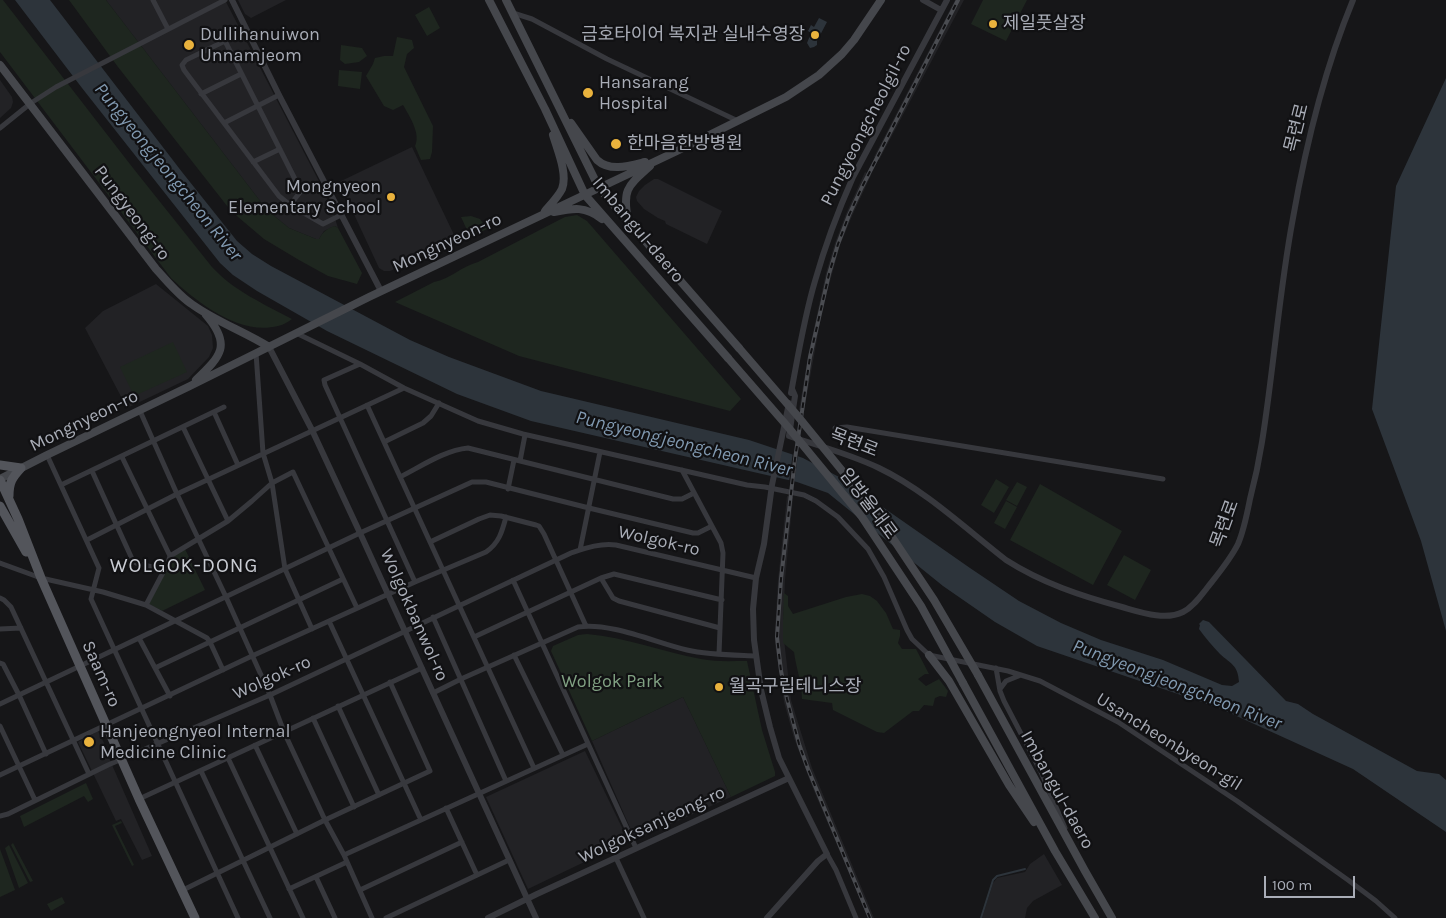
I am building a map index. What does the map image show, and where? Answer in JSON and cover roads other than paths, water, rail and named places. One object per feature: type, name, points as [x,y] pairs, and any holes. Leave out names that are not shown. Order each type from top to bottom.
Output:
[{"type":"main road","name":"Imbangul-daero","points":[[489,0],[545,109],[584,194],[728,358]]},
{"type":"main road","name":"Imbangul-daero","points":[[506,0],[598,188],[796,414],[874,510],[934,600],[978,675],[1082,867],[1112,918]]},
{"type":"main road","name":"Mongnyeon-ro","points":[[0,480],[369,296],[658,160],[786,97],[830,66],[852,42],[878,2]]},
{"type":"main road","name":"Pungyeong-ro","points":[[0,65],[156,269],[175,290],[204,312],[269,347]]},
{"type":"main road","points":[[542,214],[560,192],[564,178],[545,109],[557,104],[601,164],[614,168],[658,160]]},
{"type":"main road","points":[[628,222],[625,199],[628,188],[658,160]]},
{"type":"main road","points":[[542,214],[572,209],[585,209],[614,228]]},
{"type":"main road","points":[[190,386],[216,360],[222,342],[214,324],[204,312]]},
{"type":"main road","name":"임방울대로","points":[[728,358],[862,517],[921,606],[964,684]]},
{"type":"main road","points":[[0,465],[22,468]]},
{"type":"main road","points":[[9,500],[9,486],[13,476],[22,468]]},
{"type":"main road","name":"Saam-ro","points":[[0,480],[106,726],[195,918]]},
{"type":"main road","name":"Saam-ro","points":[[0,506],[41,578]]},
{"type":"main road","points":[[929,654],[954,690],[1008,785],[1054,851]]},
{"type":"main road","name":"Imbangul-daero","points":[[964,684],[1054,851],[1095,918]]},
{"type":"street","points":[[153,0],[168,29]]},
{"type":"street","points":[[0,128],[31,104],[56,88],[225,0]]},
{"type":"street","points":[[232,0],[381,291]]},
{"type":"street","points":[[923,0],[941,10]]},
{"type":"street","name":"Pungyeongcheolgil-ro","points":[[772,487],[795,396],[792,389],[802,334],[815,281],[840,205],[946,0]]},
{"type":"street","name":"목련로","points":[[786,434],[880,468],[917,491],[1006,560],[1056,586],[1088,598],[1164,616],[1173,615],[1187,609],[1198,600],[1231,557],[1245,523],[1260,452],[1291,228],[1304,161],[1321,94],[1343,24],[1353,0]]},
{"type":"street","points":[[512,13],[532,19],[607,59],[738,121]]},
{"type":"street","points":[[290,204],[301,191],[225,41],[186,60],[182,65],[184,70],[279,196],[290,204],[324,224],[341,215]]},
{"type":"street","points":[[201,94],[241,74]]},
{"type":"street","points":[[224,123],[279,95]]},
{"type":"street","points":[[253,162],[280,149]]},
{"type":"street","points":[[299,332],[404,388],[478,421],[526,435],[600,452],[747,485],[772,487],[804,495],[816,501],[838,517],[868,549],[881,570],[912,639],[929,654]]},
{"type":"street","name":"Wolgokbanwol-ro","points":[[269,347],[312,430],[527,899]]},
{"type":"street","points":[[256,354],[264,453],[272,483],[285,569],[312,629]]},
{"type":"street","points":[[360,364],[324,380],[325,386],[415,582]]},
{"type":"street","points":[[87,540],[177,494],[404,388]]},
{"type":"street","points":[[384,442],[423,423],[431,416],[438,403]]},
{"type":"street","points":[[367,405],[534,768]]},
{"type":"street","points":[[61,485],[224,407]]},
{"type":"street","points":[[140,410],[270,695],[284,732],[325,820],[344,855],[372,918]]},
{"type":"street","points":[[214,412],[238,465]]},
{"type":"street","points":[[183,427],[228,521]]},
{"type":"street","points":[[835,428],[847,428],[1163,479]]},
{"type":"street","points":[[508,489],[520,461],[526,435]]},
{"type":"street","points":[[400,477],[458,449],[468,448],[674,499],[682,499],[694,493]]},
{"type":"street","points":[[580,550],[600,452]]},
{"type":"street","points":[[47,455],[99,568],[91,599],[238,918]]},
{"type":"street","points":[[122,456],[170,556]]},
{"type":"street","points":[[682,470],[721,543],[723,553],[719,654]]},
{"type":"street","points":[[92,471],[133,561],[164,570]]},
{"type":"street","points":[[146,605],[170,556],[228,521],[272,483],[293,472],[358,608]]},
{"type":"street","points":[[0,704],[360,533],[472,482],[486,482],[508,489],[693,532],[698,532],[712,526]]},
{"type":"street","points":[[772,487],[764,544],[756,578],[753,609],[756,656],[761,690],[779,758],[836,870],[856,918]]},
{"type":"street","points":[[430,542],[490,515],[506,517],[539,526],[586,626]]},
{"type":"street","points":[[0,775],[252,656],[490,550],[497,543],[501,535],[506,517]]},
{"type":"street","name":"Wolgok-ro","points":[[0,816],[8,814],[89,774],[270,695],[433,617],[556,560],[593,545],[616,545],[756,578]]},
{"type":"street","points":[[0,563],[41,578],[94,590],[146,605],[206,638],[210,642],[223,670]]},
{"type":"street","points":[[474,637],[601,578],[614,574],[722,600]]},
{"type":"street","points":[[601,578],[613,598],[619,602],[720,628]]},
{"type":"street","points":[[154,668],[343,579]]},
{"type":"street","points":[[513,580],[636,848]]},
{"type":"street","points":[[0,598],[11,607],[89,774]]},
{"type":"street","points":[[433,617],[506,781]]},
{"type":"street","points":[[329,621],[421,820]]},
{"type":"street","points":[[433,693],[514,655],[578,627],[586,626],[609,629],[689,650],[756,656]]},
{"type":"street","points":[[0,629],[21,628]]},
{"type":"street","points":[[140,638],[170,696]]},
{"type":"street","name":"Usancheonbyeon-gil","points":[[929,654],[996,668],[1040,681],[1118,722],[1277,829],[1355,885],[1395,918]]},
{"type":"street","points":[[514,655],[563,756]]},
{"type":"street","points":[[0,662],[19,695],[46,754]]},
{"type":"street","points":[[139,799],[422,668]]},
{"type":"street","points":[[996,668],[1004,701],[1041,772],[1082,867]]},
{"type":"street","points":[[1000,690],[1006,680],[1022,675]]},
{"type":"street","points":[[183,890],[430,771],[390,682]]},
{"type":"street","points":[[338,706],[379,795]]},
{"type":"street","points":[[314,718],[354,807]]},
{"type":"street","points":[[0,726],[2,739],[19,767],[35,800]]},
{"type":"street","points":[[344,855],[588,744]]},
{"type":"street","points":[[255,746],[297,834]]},
{"type":"street","points":[[228,758],[302,918]]},
{"type":"street","points":[[201,771],[270,918]]},
{"type":"street","name":"Wolgoksanjeong-ro","points":[[488,918],[789,778]]},
{"type":"street","points":[[446,808],[477,875]]},
{"type":"street","points":[[360,890],[462,842]]},
{"type":"street","points":[[768,918],[818,861],[827,854]]},
{"type":"street","points":[[616,858],[644,918]]},
{"type":"street","points":[[386,918],[509,860]]},
{"type":"street","points":[[289,889],[347,862]]},
{"type":"street","points":[[316,877],[335,918]]},
{"type":"street","points":[[527,899],[536,918]]},
{"type":"water","name":"Pungyeongjeongcheon River","points":[[15,0],[50,0],[237,241],[252,254],[271,266],[410,340],[449,357],[541,391],[749,440],[803,458],[841,478],[1019,601],[1061,623],[1101,640],[1163,660],[1222,685],[1232,686],[1239,682],[1235,668],[1217,651],[1199,629],[1199,624],[1203,620],[1209,622],[1286,701],[1298,704],[1417,771],[1439,774],[1446,780],[1446,832],[1353,769],[1219,708],[1037,646],[995,622],[943,586],[828,493],[797,482],[531,421],[457,394],[327,331],[257,291],[233,275],[220,263]]},
{"type":"water","name":"금호타이어 복지관 실내수영장","points":[[819,18],[827,22],[817,41],[817,45],[810,48],[807,43],[811,33],[808,31],[811,25],[814,27]]},
{"type":"water","points":[[1446,78],[1446,631],[1421,541],[1372,409],[1396,186]]},
{"type":"waterway","points":[[981,918],[993,880],[997,876],[1025,869]]},
{"type":"railway","points":[[870,918],[808,769],[787,699],[777,637],[781,579],[795,459],[810,357],[829,274],[838,244],[862,187],[958,0]]},
{"type":"place","name":"제일풋살장","points":[[993,24]]},
{"type":"place","name":"금호타이어 복지관 실내수영장","points":[[815,35]]},
{"type":"place","name":"Dullihanuiwon Unnamjeom","points":[[189,45]]},
{"type":"place","name":"Hansarang Hospital","points":[[588,93]]},
{"type":"place","name":"한마음한방병원","points":[[616,144]]},
{"type":"place","name":"Mongnyeon Elementary School","points":[[391,197]]},
{"type":"place","name":"월곡구립테니스장","points":[[719,687]]},
{"type":"place","name":"Hanjeongnyeol Internal Medicine Clinic","points":[[89,742]]},
{"type":"district","name":"WOLGOK-DONG","points":[[184,566]]},
{"type":"park label","name":"Wolgok Park","points":[[612,682]]}]
